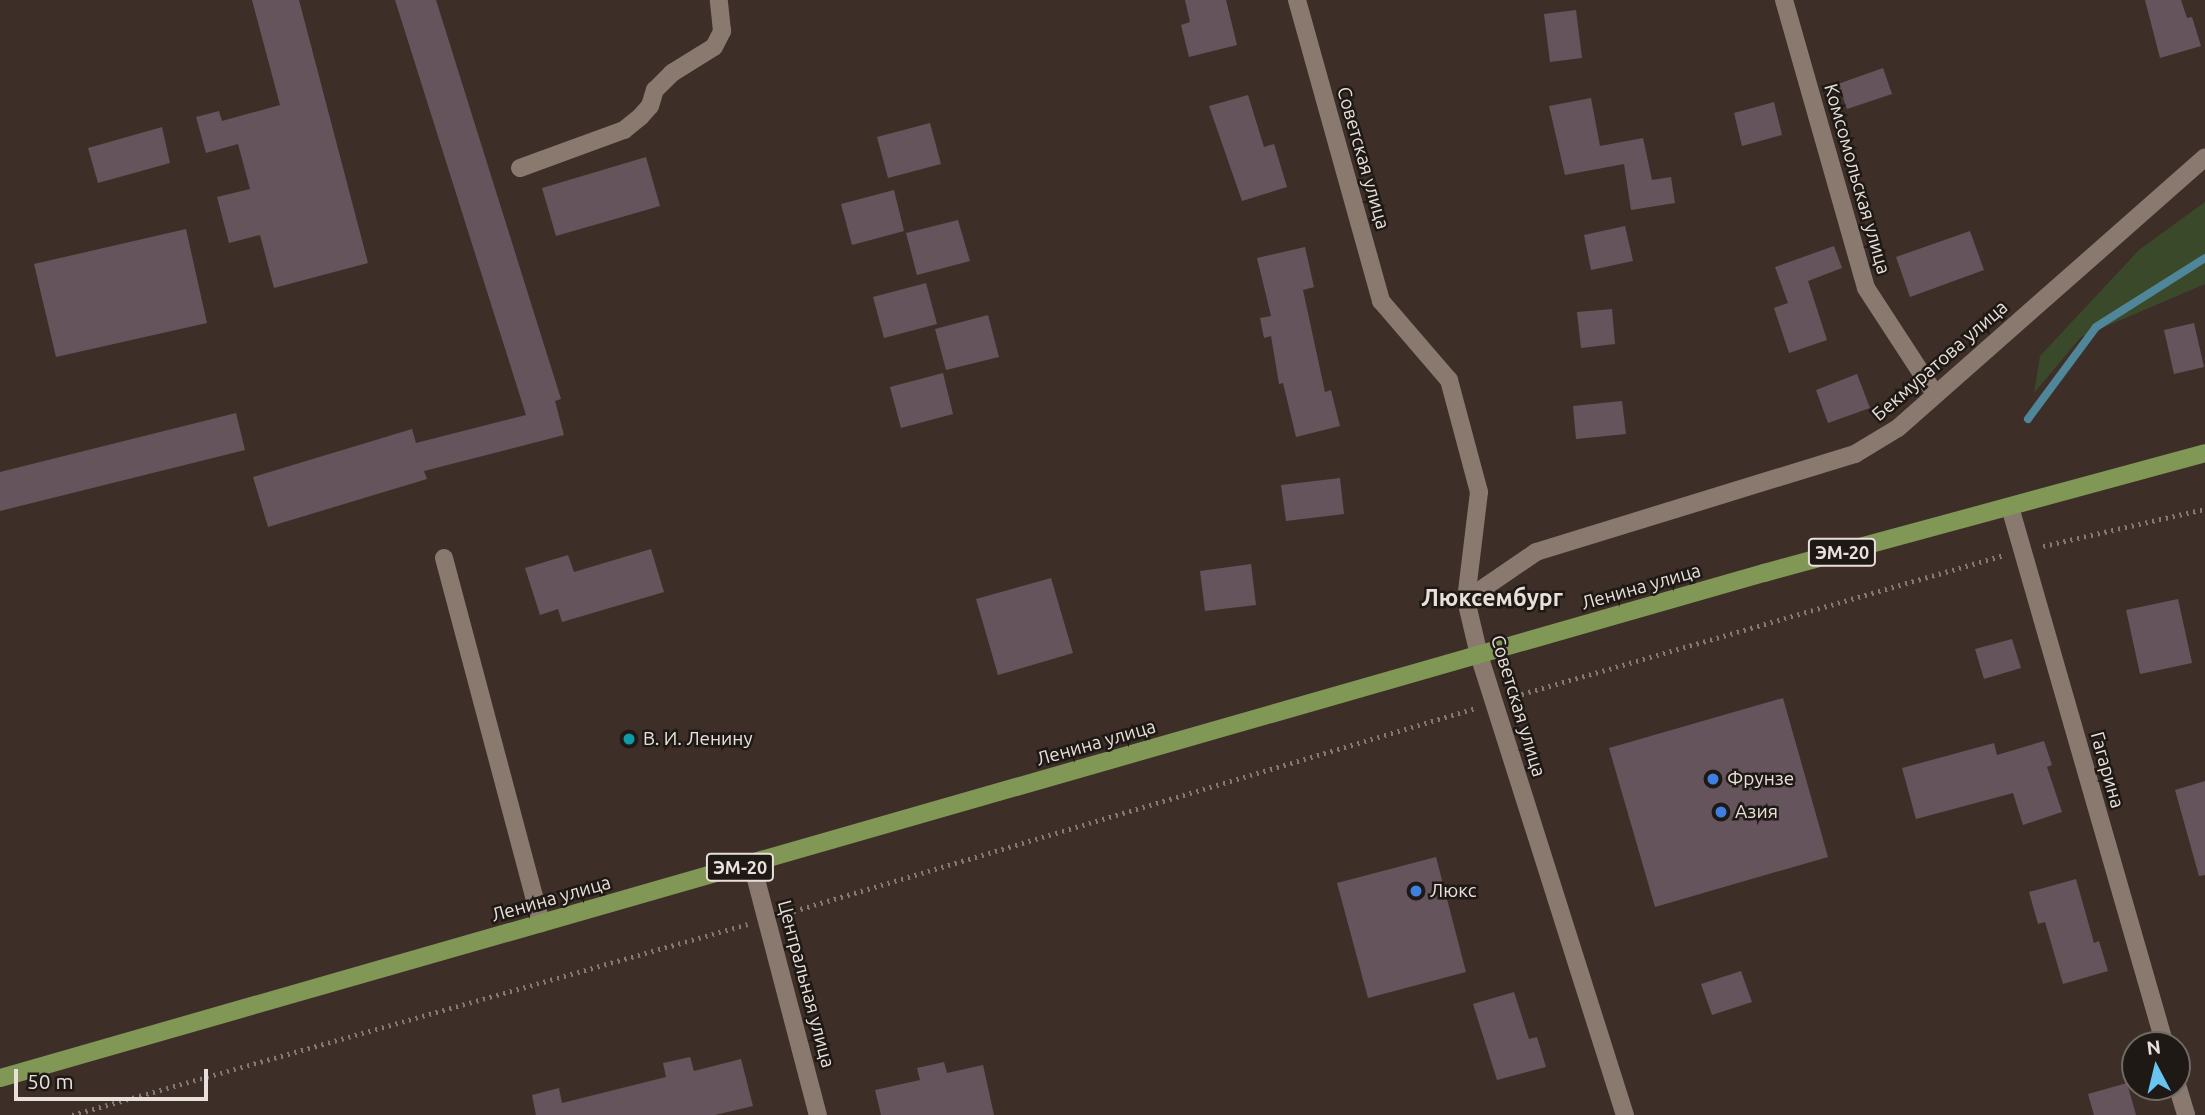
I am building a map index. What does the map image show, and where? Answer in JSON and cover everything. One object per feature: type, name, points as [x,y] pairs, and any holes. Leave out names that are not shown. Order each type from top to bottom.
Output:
[{"type":"main road","name":"Ленина улица","points":[[0,1078],[1479,655],[2205,453]]},
{"type":"street","points":[[520,168],[624,130],[641,116],[650,106],[655,90],[672,73],[714,47],[722,31],[719,0]]},
{"type":"street","name":"Советская улица","points":[[1297,0],[1381,301],[1449,380],[1479,492],[1466,600],[1479,655],[1625,1115]]},
{"type":"street","name":"Комсомольская улица","points":[[1784,0],[1866,288],[1935,394]]},
{"type":"street","name":"Бекмуратова улица","points":[[1466,600],[1536,552],[1855,454],[1898,428],[2205,157]]},
{"type":"street","name":"Гагарина","points":[[2010,507],[2161,1031]]},
{"type":"street","points":[[444,558],[541,923]]},
{"type":"street","name":"Центральная улица","points":[[752,864],[818,1115]]},
{"type":"path","points":[[72,1115],[767,919],[1494,703],[2022,550],[2205,509]]},
{"type":"green space","points":[[2205,202],[2205,284],[2081,337],[2034,393],[2040,356],[2139,250]]},
{"type":"building","points":[[252,0],[299,0],[368,263],[274,288],[260,235],[229,243],[217,197],[250,189],[238,144],[206,153],[196,117],[219,111],[222,121],[280,105]]},
{"type":"building","points":[[395,0],[436,0],[561,399],[555,401],[564,435],[424,471],[427,479],[268,527],[253,477],[412,429],[416,443],[526,415]]},
{"type":"building","points":[[1185,0],[1226,0],[1237,45],[1189,57],[1181,25],[1190,22]]},
{"type":"building","points":[[2145,0],[2181,0],[2187,18],[2192,17],[2201,46],[2160,58]]},
{"type":"building","points":[[1576,10],[1582,58],[1550,62],[1544,14]]},
{"type":"building","points":[[1883,68],[1892,94],[1847,109],[1838,84]]},
{"type":"building","points":[[1248,95],[1264,147],[1274,144],[1287,187],[1242,201],[1209,106]]},
{"type":"building","points":[[1591,98],[1600,146],[1643,138],[1652,180],[1671,177],[1675,203],[1631,210],[1624,164],[1565,175],[1549,106]]},
{"type":"building","points":[[1774,102],[1782,135],[1742,146],[1734,113]]},
{"type":"building","points":[[930,123],[941,164],[888,178],[877,137]]},
{"type":"building","points":[[162,127],[170,163],[98,183],[88,148]]},
{"type":"building","points":[[646,157],[660,206],[556,236],[542,188]]},
{"type":"building","points":[[894,190],[904,231],[852,245],[841,204]]},
{"type":"building","points":[[958,220],[970,261],[917,275],[906,233]]},
{"type":"building","points":[[1625,226],[1633,261],[1591,270],[1584,235]]},
{"type":"building","points":[[186,229],[207,323],[56,357],[34,264]]},
{"type":"building","points":[[1970,231],[1984,270],[1910,297],[1896,257]]},
{"type":"building","points":[[1834,246],[1842,268],[1808,281],[1827,340],[1789,353],[1774,308],[1788,303],[1775,267]]},
{"type":"building","points":[[1305,247],[1314,287],[1303,290],[1325,392],[1331,390],[1340,426],[1296,437],[1283,383],[1279,384],[1271,336],[1264,338],[1260,318],[1271,316],[1257,258]]},
{"type":"building","points":[[926,283],[937,324],[884,338],[873,297]]},
{"type":"building","points":[[1612,309],[1615,344],[1581,348],[1577,312]]},
{"type":"building","points":[[988,315],[999,357],[946,370],[935,329]]},
{"type":"building","points":[[2194,323],[2204,367],[2174,374],[2164,330]]},
{"type":"building","points":[[943,373],[953,414],[901,428],[890,387]]},
{"type":"building","points":[[1857,374],[1870,408],[1828,423],[1816,390]]},
{"type":"building","points":[[1622,401],[1626,434],[1576,439],[1573,406]]},
{"type":"building","points":[[236,413],[245,450],[0,511],[0,472]]},
{"type":"building","points":[[1340,478],[1344,514],[1286,521],[1281,485]]},
{"type":"building","points":[[651,549],[664,592],[562,622],[558,609],[540,615],[525,568],[568,555],[574,572]]},
{"type":"building","points":[[1251,564],[1256,605],[1205,611],[1200,571]]},
{"type":"building","points":[[1051,578],[1073,653],[998,675],[976,599]]},
{"type":"building","points":[[2178,599],[2192,663],[2140,674],[2126,610]]},
{"type":"building","points":[[2012,639],[2021,668],[1984,679],[1975,649]]},
{"type":"building","points":[[1783,698],[1828,857],[1655,907],[1609,748]]},
{"type":"building","points":[[2044,741],[2052,765],[2047,767],[2062,812],[2023,825],[2013,793],[1916,819],[1902,768],[1994,743],[1997,755]]},
{"type":"building","points":[[2205,781],[2205,875],[2199,876],[2175,790]]},
{"type":"building","points":[[1436,857],[1466,972],[1368,998],[1337,883]]},
{"type":"building","points":[[2076,879],[2094,943],[2099,941],[2108,971],[2063,984],[2045,922],[2038,924],[2029,892]]},
{"type":"building","points":[[1741,971],[1752,1002],[1712,1015],[1701,984]]},
{"type":"building","points":[[1514,992],[1529,1039],[1537,1037],[1546,1067],[1497,1080],[1473,1004]]},
{"type":"building","points":[[690,1057],[694,1071],[741,1059],[753,1106],[715,1115],[536,1115],[532,1095],[559,1088],[562,1103],[666,1077],[663,1063]]},
{"type":"building","points":[[944,1062],[947,1073],[983,1065],[994,1115],[881,1115],[875,1090],[920,1080],[917,1068]]},
{"type":"building","points":[[2121,1085],[2121,1101],[2132,1101],[2136,1115],[2094,1115],[2088,1094]]},
{"type":"waterway","points":[[2028,419],[2096,327],[2205,258]]},
{"type":"place","name":"В. И. Ленину","points":[[629,739]]},
{"type":"place","name":"Фрунзе","points":[[1713,779]]},
{"type":"place","name":"Азия","points":[[1721,812]]},
{"type":"place","name":"Люкс","points":[[1416,891]]},
{"type":"district","name":"Люксембург","points":[[1492,598]]}]
